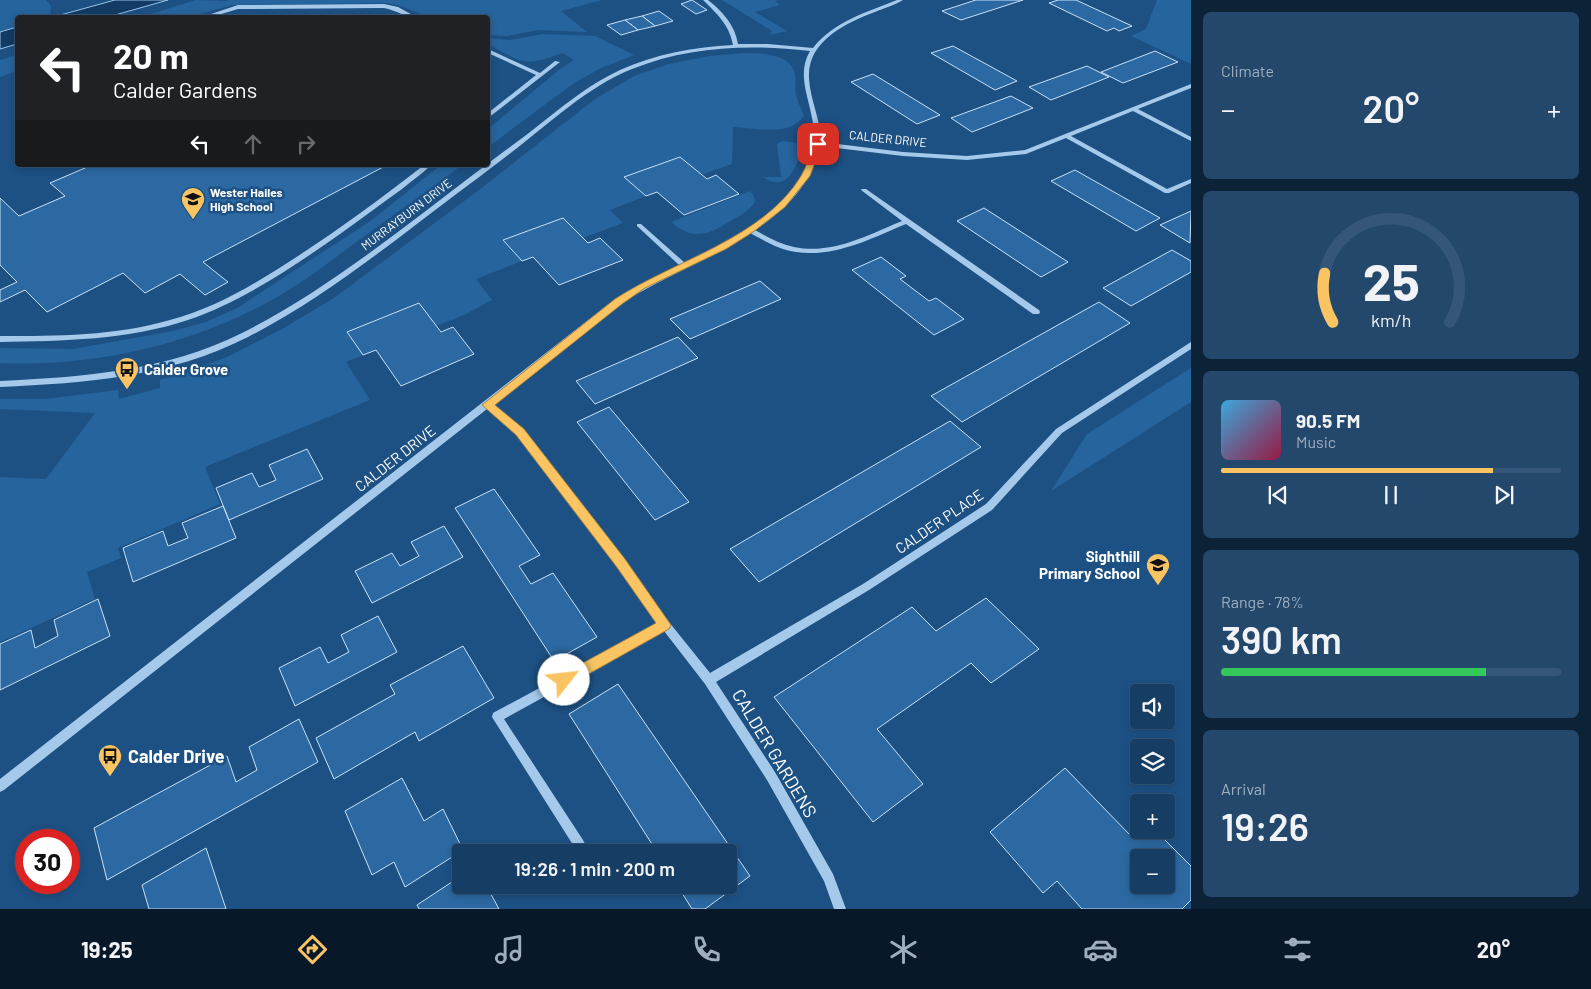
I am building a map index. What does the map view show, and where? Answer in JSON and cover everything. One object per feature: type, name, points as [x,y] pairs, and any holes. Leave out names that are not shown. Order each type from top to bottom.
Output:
[{"type":"street","points":[[705,0],[728,20],[736,46]]},
{"type":"street","points":[[818,144],[817,122],[808,98],[806,80],[808,64],[814,50],[834,31],[850,21],[901,0]]},
{"type":"street","points":[[211,15],[238,7],[384,6],[396,8],[410,15]]},
{"type":"street","name":"MURRAYBURN DRIVE","points":[[490,164],[568,105],[608,79],[629,69],[670,56],[705,49],[736,46],[779,46],[814,50]]},
{"type":"street","points":[[490,52],[540,75]]},
{"type":"street","points":[[490,114],[558,62]]},
{"type":"street","name":"CALDER DRIVE","points":[[0,786],[488,405],[618,301],[641,286],[722,247],[750,230],[782,206],[806,176],[818,144],[904,154],[967,158],[1026,152],[1191,86]]},
{"type":"street","points":[[1133,109],[1191,139]]},
{"type":"street","points":[[1066,136],[1167,192],[1191,181]]},
{"type":"street","points":[[0,338],[34,339],[108,334],[169,323],[210,309],[272,276],[343,231],[425,167]]},
{"type":"street","name":"MURRAYBURN DRIVE","points":[[0,384],[96,378],[140,371],[179,361],[226,344],[272,321],[334,281],[486,167]]},
{"type":"street","points":[[864,190],[1036,312]]},
{"type":"street","points":[[750,230],[794,250],[818,252],[846,245],[907,221]]},
{"type":"street","points":[[639,225],[683,265]]},
{"type":"street","name":"CALDER PLACE","points":[[709,680],[866,587],[989,507],[1059,430],[1191,345]]},
{"type":"street","name":"CALDER GARDENS","points":[[488,405],[520,432],[621,562],[665,625],[709,680],[771,776],[828,878],[840,909]]},
{"type":"street","points":[[579,844],[498,717],[665,625]]},
{"type":"shaded area","points":[[0,0],[46,0],[51,6],[50,15],[15,15],[15,28],[0,32]]},
{"type":"shaded area","points":[[115,0],[168,0],[115,15],[60,15]]},
{"type":"shaded area","points":[[196,0],[602,0],[561,11],[587,32],[538,30],[507,36],[490,35],[490,15],[422,15],[401,6],[387,3],[232,5],[197,15],[148,15]]},
{"type":"shaded area","points":[[722,0],[778,0],[775,1],[780,5],[755,12],[787,31],[770,35],[772,31]]},
{"type":"shaded area","points":[[1157,0],[1191,0],[1191,64],[1131,36],[1146,29]]},
{"type":"shaded area","points":[[15,28],[15,45],[0,49],[0,32]]},
{"type":"shaded area","points":[[543,34],[595,36],[634,55],[601,68],[574,83],[490,146],[490,127],[560,69],[574,60],[562,53],[549,58],[523,61],[490,45],[490,38],[510,40]]},
{"type":"shaded area","points":[[745,53],[773,56],[791,65],[795,74],[795,91],[804,116],[798,123],[790,127],[771,130],[733,127],[732,164],[701,175],[680,157],[625,177],[646,196],[610,210],[623,223],[583,238],[563,218],[503,240],[522,261],[476,279],[492,300],[466,314],[436,326],[419,303],[347,332],[363,355],[346,362],[370,400],[205,467],[220,504],[118,548],[121,558],[87,572],[95,599],[0,642],[0,477],[46,479],[95,413],[0,409],[0,399],[45,399],[118,390],[119,399],[160,388],[160,380],[225,358],[282,329],[334,298],[483,187],[595,99],[634,76],[669,64],[709,56]]},
{"type":"shaded area","points":[[15,56],[15,72],[0,77],[0,60]]},
{"type":"shaded area","points":[[782,141],[798,143],[803,148],[794,170],[789,176],[778,182],[771,181],[763,177],[781,177],[777,144]]},
{"type":"shaded area","points":[[438,167],[459,167],[306,279],[267,303],[224,323],[162,345],[98,358],[65,362],[0,363],[0,348],[73,349],[173,331],[206,322],[237,308],[369,222]]},
{"type":"shaded area","points":[[750,191],[755,202],[746,211],[721,227],[707,233],[693,234],[686,232],[671,222]]},
{"type":"shaded area","points":[[1191,368],[1191,402],[1051,491],[1087,434]]},
{"type":"building","points":[[692,0],[707,10],[696,14],[681,4]]},
{"type":"building","points":[[976,0],[1023,0],[961,20],[942,11]]},
{"type":"building","points":[[1058,0],[1076,0],[1132,26],[1119,31],[1114,28],[1107,31],[1049,3]]},
{"type":"building","points":[[659,11],[673,21],[655,26],[642,16]]},
{"type":"building","points":[[642,16],[655,26],[638,30],[625,20]]},
{"type":"building","points":[[625,20],[638,30],[621,35],[607,25]]},
{"type":"building","points":[[953,46],[1017,81],[995,90],[931,53]]},
{"type":"building","points":[[1155,51],[1178,62],[1123,83],[1101,72]]},
{"type":"building","points":[[1087,66],[1109,77],[1051,100],[1029,87]]},
{"type":"building","points":[[873,74],[940,115],[917,124],[851,82]]},
{"type":"building","points":[[1011,96],[1033,108],[972,132],[951,118]]},
{"type":"building","points":[[680,157],[707,179],[716,175],[739,194],[684,215],[657,192],[646,196],[624,177]]},
{"type":"building","points":[[87,167],[383,167],[203,262],[228,282],[205,295],[180,274],[145,293],[123,273],[47,312],[25,290],[0,302],[0,290],[17,282],[0,265],[0,198],[19,216],[65,196],[50,183]]},
{"type":"building","points":[[1075,170],[1160,218],[1136,231],[1051,181]]},
{"type":"building","points":[[984,208],[1068,262],[1041,277],[957,221]]},
{"type":"building","points":[[1191,211],[1190,243],[1160,225]]},
{"type":"building","points":[[563,218],[588,243],[600,238],[623,260],[559,285],[533,257],[522,261],[503,240]]},
{"type":"building","points":[[1172,250],[1191,261],[1191,272],[1131,306],[1103,288]]},
{"type":"building","points":[[881,257],[906,276],[900,279],[929,301],[936,298],[964,319],[934,335],[852,270]]},
{"type":"building","points":[[760,281],[781,299],[690,339],[670,319]]},
{"type":"building","points":[[1099,302],[1130,323],[962,422],[931,396]]},
{"type":"building","points":[[419,303],[441,332],[453,327],[474,354],[401,386],[376,350],[363,355],[347,332]]},
{"type":"building","points":[[678,337],[698,358],[595,404],[576,381]]},
{"type":"building","points":[[609,407],[689,502],[655,520],[577,422]]},
{"type":"building","points":[[950,421],[981,447],[759,582],[730,549]]},
{"type":"building","points":[[307,449],[323,479],[229,520],[216,488],[252,473],[259,487],[276,480],[269,465]]},
{"type":"building","points":[[494,489],[540,555],[519,566],[531,584],[553,573],[597,637],[554,661],[455,508]]},
{"type":"building","points":[[223,506],[236,538],[133,582],[123,548],[163,531],[168,546],[188,538],[182,523]]},
{"type":"building","points":[[444,526],[463,557],[372,603],[355,571],[392,553],[400,566],[419,556],[411,542]]},
{"type":"building","points":[[986,598],[1039,649],[991,683],[971,663],[877,729],[923,784],[873,822],[774,697],[912,607],[936,631]]},
{"type":"building","points":[[98,599],[110,636],[0,690],[0,644],[31,630],[35,648],[58,636],[54,620]]},
{"type":"building","points":[[378,616],[397,652],[295,706],[279,668],[320,647],[328,663],[349,652],[341,635]]},
{"type":"building","points":[[463,646],[494,698],[419,741],[415,732],[334,779],[316,738],[395,694],[390,685]]},
{"type":"building","points":[[618,684],[728,844],[652,844],[569,714]]},
{"type":"building","points":[[299,719],[318,762],[107,880],[94,828],[227,756],[236,782],[257,770],[249,747]]},
{"type":"building","points":[[1065,768],[1130,835],[1130,839],[1164,839],[1174,849],[1130,849],[1130,894],[1175,894],[1175,850],[1191,866],[1191,900],[1182,909],[1082,909],[1057,881],[1043,893],[990,832]]},
{"type":"building","points":[[402,778],[424,821],[443,809],[460,844],[452,844],[452,857],[405,887],[394,862],[372,875],[345,811]]},
{"type":"building","points":[[206,848],[226,909],[149,909],[142,885]]},
{"type":"building","points":[[737,857],[750,876],[737,886]]},
{"type":"building","points":[[452,882],[452,894],[491,894],[499,909],[419,909],[417,905]]},
{"type":"building","points":[[683,894],[725,894],[705,909],[692,909]]},
{"type":"place","name":"Wester Hailes High School","points":[[193,220]]},
{"type":"place","name":"Calder Grove","points":[[127,390]]},
{"type":"place","name":"Sighthill Primary School","points":[[1158,586]]},
{"type":"place","name":"Calder Drive","points":[[110,777]]},
{"type":"route","points":[[564,680],[665,625],[621,562],[520,432],[488,405],[618,301],[641,286],[722,247],[750,230],[782,206],[806,176],[818,144]]}]
